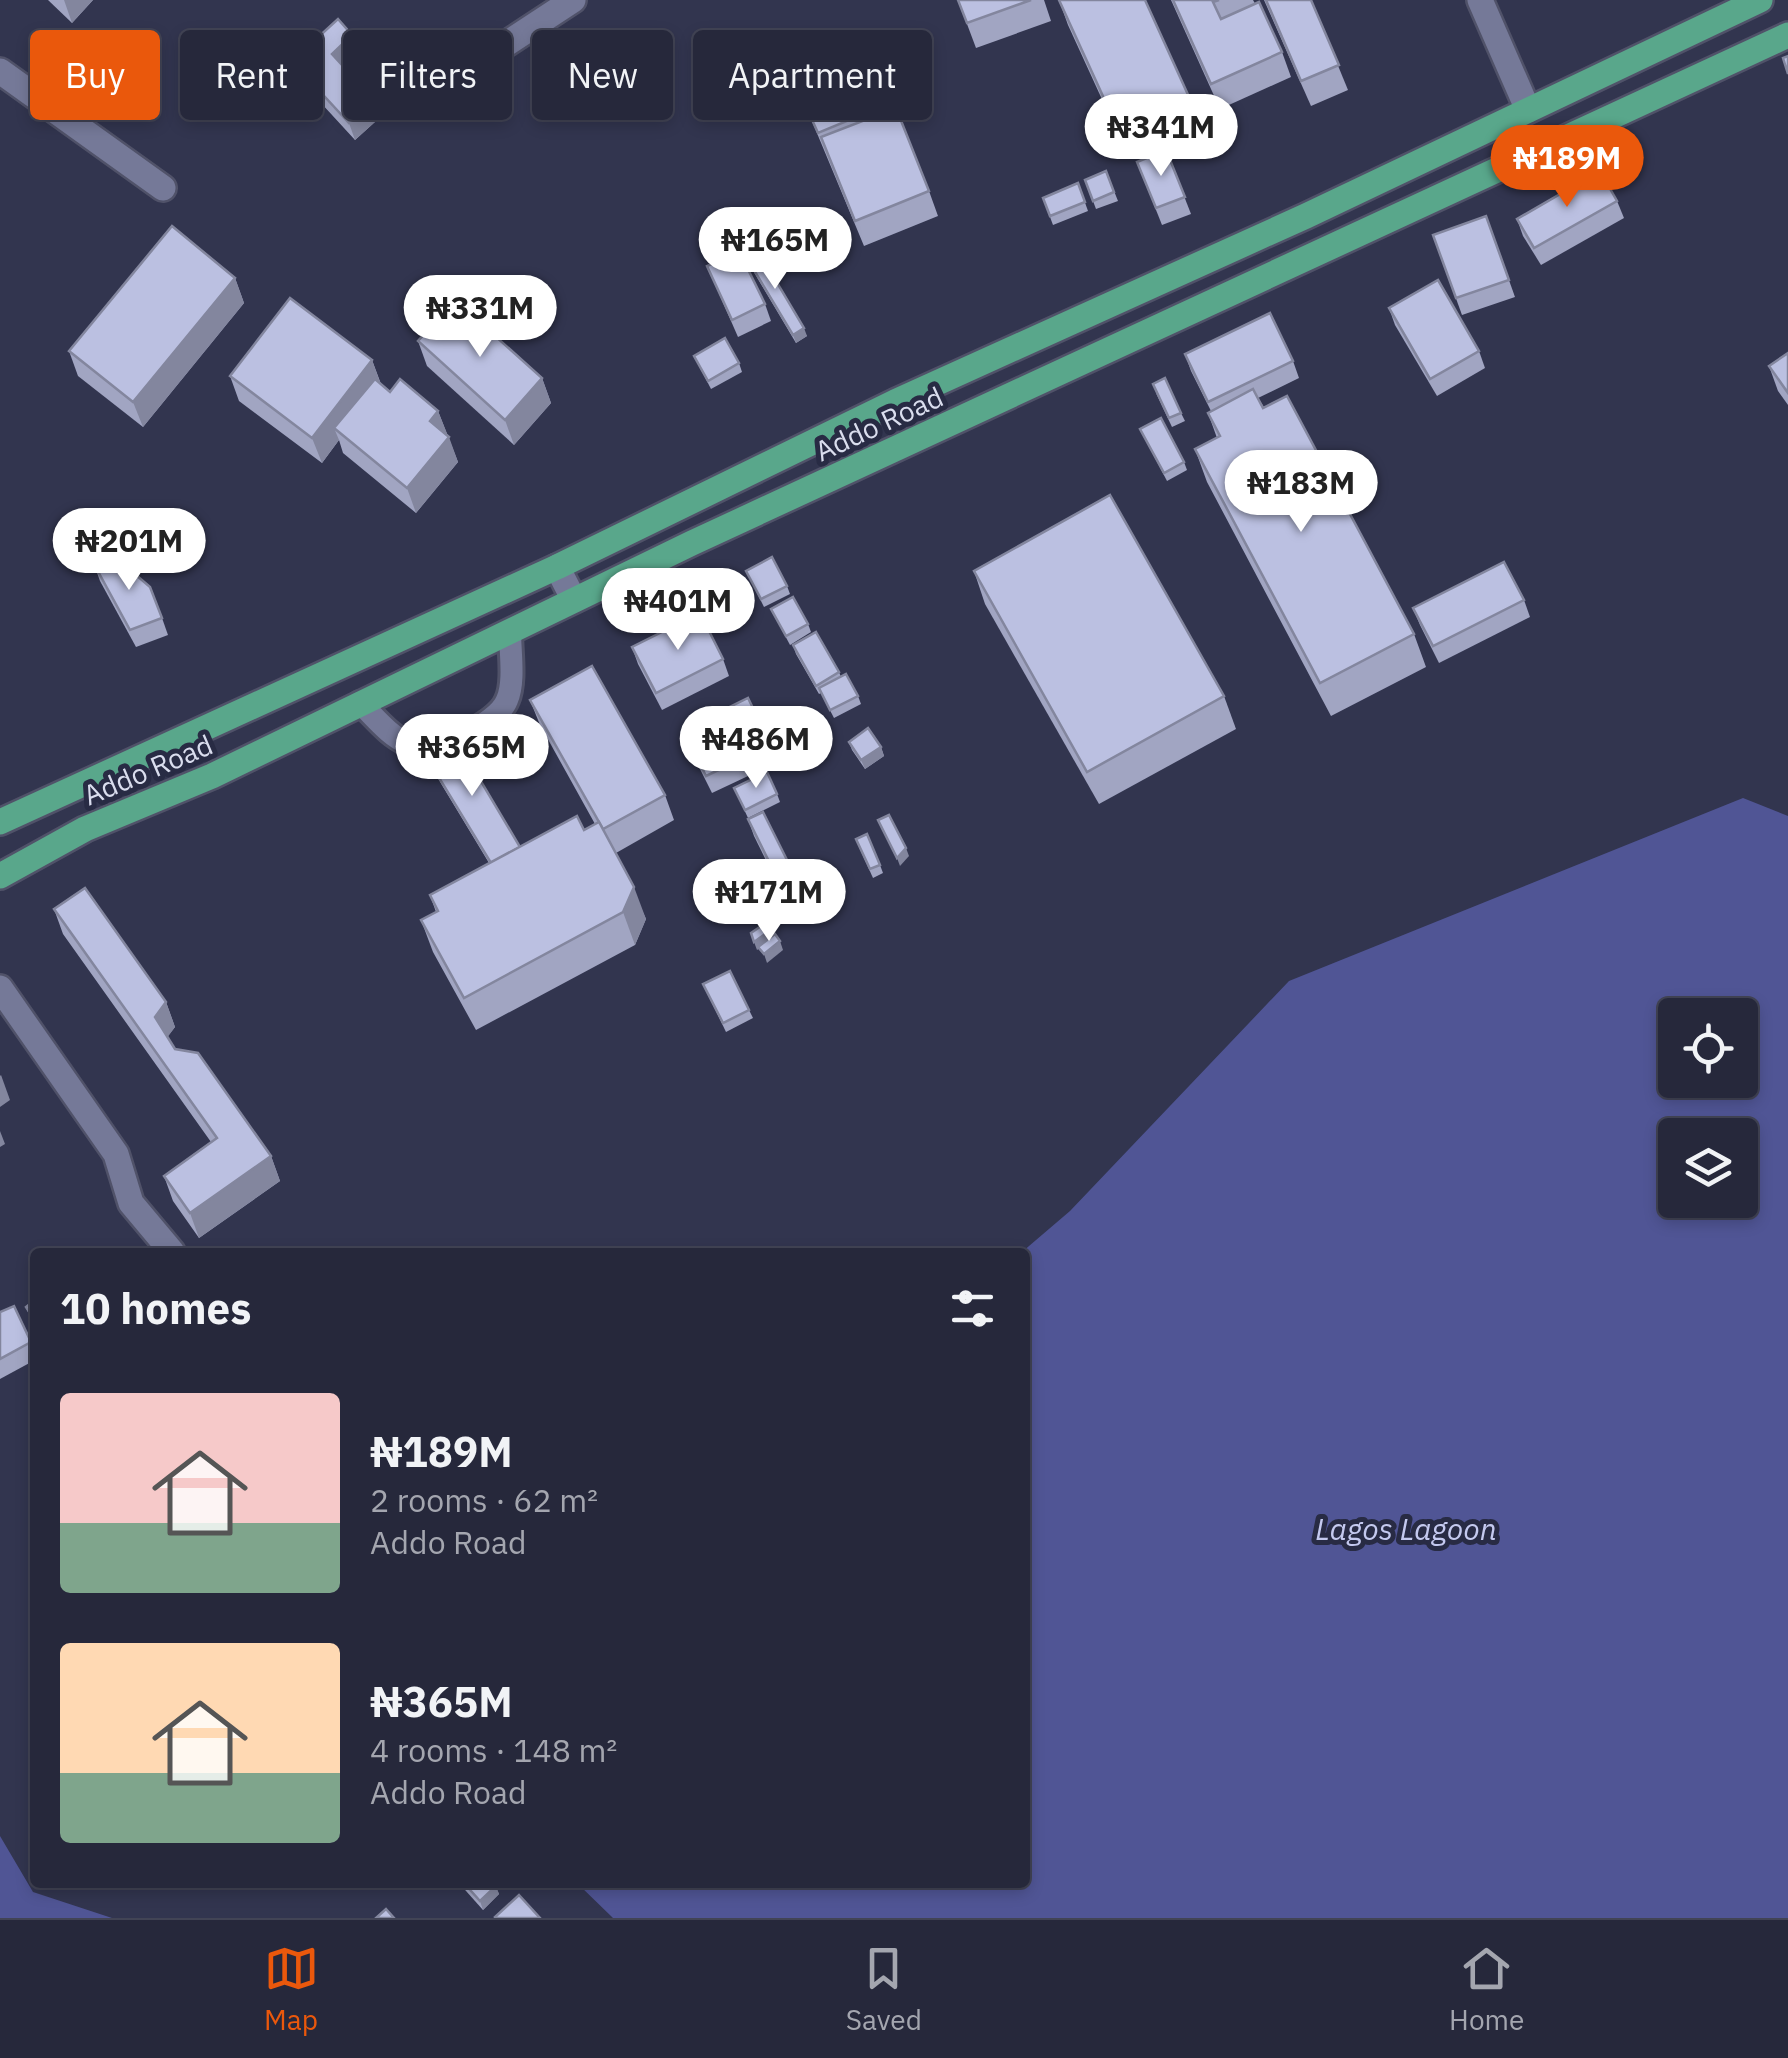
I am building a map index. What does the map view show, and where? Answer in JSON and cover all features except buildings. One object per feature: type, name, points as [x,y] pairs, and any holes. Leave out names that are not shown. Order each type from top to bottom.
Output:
[{"type":"main road","name":"Addo Road","points":[[0,822],[557,567],[895,402],[1306,216],[1760,0]]},
{"type":"main road","name":"Addo Road","points":[[0,876],[85,830],[212,776],[574,600],[1788,36]]},
{"type":"street","points":[[512,40],[573,0]]},
{"type":"street","points":[[1480,0],[1528,110]]},
{"type":"street","points":[[0,71],[162,188]]},
{"type":"street","points":[[557,567],[574,600]]},
{"type":"street","points":[[0,988],[116,1154],[131,1204],[169,1248]]},
{"type":"lane","points":[[360,704],[406,743],[428,747],[489,722],[502,712],[509,696],[510,631]]},
{"type":"water","name":"Lagos Lagoon","points":[[1743,798],[1788,816],[1788,1918],[613,1918],[582,1888],[1030,1888],[1030,1248],[1027,1248],[1070,1211],[1289,981]]},
{"type":"water","points":[[0,1836],[33,1892],[112,1918],[0,1918]]}]
